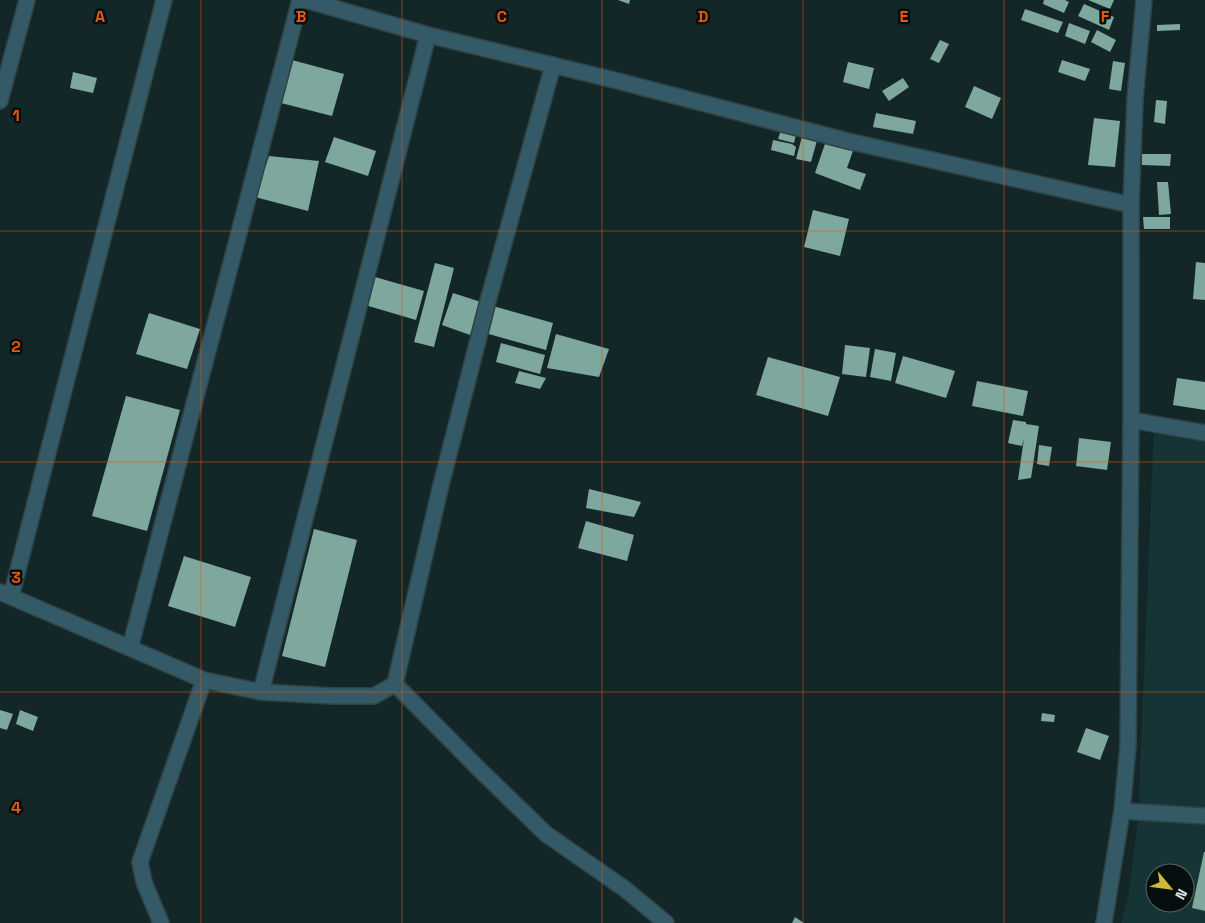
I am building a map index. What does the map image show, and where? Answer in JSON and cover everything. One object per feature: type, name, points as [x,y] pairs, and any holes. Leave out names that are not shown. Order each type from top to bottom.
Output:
[{"type":"street","points":[[0,101],[27,0]]},
{"type":"street","points":[[164,0],[6,594],[204,680],[261,692],[374,696],[395,684],[445,470],[491,291],[553,65]]},
{"type":"street","points":[[130,648],[300,0]]},
{"type":"street","points":[[306,0],[428,35],[553,65],[848,141],[1131,205]]},
{"type":"street","points":[[1104,923],[1122,810],[1128,746],[1131,205],[1135,99],[1144,0]]},
{"type":"street","points":[[261,692],[428,35]]},
{"type":"street","points":[[1131,420],[1205,433]]},
{"type":"street","points":[[161,923],[144,882],[140,862],[204,680]]},
{"type":"street","points":[[395,684],[546,834],[625,889],[666,923]]},
{"type":"street","points":[[1122,810],[1205,816]]},
{"type":"shaded area","points":[[1154,426],[1205,436],[1205,923],[1121,923],[1128,898],[1138,821]]},
{"type":"building","points":[[618,0],[630,0],[629,4]]},
{"type":"building","points":[[1044,0],[1065,0],[1069,2],[1064,13],[1043,4]]},
{"type":"building","points":[[1088,0],[1114,0],[1110,9]]},
{"type":"building","points":[[1084,4],[1114,17],[1109,30],[1078,16]]},
{"type":"building","points":[[1025,9],[1063,22],[1058,33],[1021,20]]},
{"type":"building","points":[[1069,23],[1090,31],[1085,44],[1065,36]]},
{"type":"building","points":[[1180,24],[1180,30],[1157,31],[1157,25]]},
{"type":"building","points":[[1097,30],[1116,40],[1110,52],[1091,42]]},
{"type":"building","points":[[940,40],[949,44],[939,63],[930,59]]},
{"type":"building","points":[[292,60],[344,74],[332,116],[281,103]]},
{"type":"building","points":[[1062,60],[1090,69],[1085,81],[1058,72]]},
{"type":"building","points":[[1113,61],[1125,63],[1121,91],[1109,89]]},
{"type":"building","points":[[848,62],[874,68],[869,89],[843,82]]},
{"type":"building","points":[[73,72],[97,78],[93,93],[70,88]]},
{"type":"building","points":[[903,78],[909,87],[889,101],[882,91]]},
{"type":"building","points":[[974,86],[1001,98],[992,119],[965,107]]},
{"type":"building","points":[[1156,100],[1167,101],[1165,124],[1154,122]]},
{"type":"building","points":[[876,113],[916,121],[913,134],[873,127]]},
{"type":"building","points":[[1094,118],[1120,121],[1115,167],[1088,165]]},
{"type":"building","points":[[782,127],[797,131],[794,143],[778,139]]},
{"type":"building","points":[[803,133],[818,137],[811,162],[796,159]]},
{"type":"building","points":[[828,135],[855,145],[847,168],[866,174],[860,190],[815,173]]},
{"type":"building","points":[[334,137],[376,151],[368,176],[325,162]]},
{"type":"building","points":[[773,140],[792,144],[796,147],[794,156],[771,150]]},
{"type":"building","points":[[1142,154],[1171,154],[1170,166],[1142,165]]},
{"type":"building","points":[[269,156],[319,161],[308,211],[255,197]]},
{"type":"building","points":[[1157,182],[1168,182],[1171,214],[1159,215]]},
{"type":"building","points":[[813,210],[849,219],[840,256],[804,247]]},
{"type":"building","points":[[1143,217],[1170,217],[1170,229],[1144,229]]},
{"type":"building","points":[[1196,262],[1205,263],[1205,300],[1193,299]]},
{"type":"building","points":[[435,263],[454,268],[434,347],[414,342]]},
{"type":"building","points":[[375,277],[424,291],[416,320],[365,305]]},
{"type":"building","points":[[453,293],[481,302],[470,335],[442,325]]},
{"type":"building","points":[[493,306],[553,323],[546,350],[485,333]]},
{"type":"building","points":[[149,313],[200,329],[187,369],[136,354]]},
{"type":"building","points":[[556,334],[609,349],[599,377],[547,368]]},
{"type":"building","points":[[501,343],[545,355],[540,374],[496,362]]},
{"type":"building","points":[[845,345],[870,348],[866,377],[842,374]]},
{"type":"building","points":[[875,349],[896,353],[891,381],[870,377]]},
{"type":"building","points":[[903,356],[955,371],[946,398],[895,383]]},
{"type":"building","points":[[768,357],[840,377],[828,416],[756,395]]},
{"type":"building","points":[[519,371],[546,378],[540,389],[515,383]]},
{"type":"building","points":[[1177,378],[1205,382],[1205,410],[1173,405]]},
{"type":"building","points":[[977,381],[1028,391],[1023,416],[972,406]]},
{"type":"building","points":[[126,396],[180,410],[147,531],[92,516]]},
{"type":"building","points":[[1013,420],[1039,426],[1031,478],[1018,480],[1024,438],[1022,446],[1008,443]]},
{"type":"building","points":[[1079,438],[1111,442],[1107,470],[1076,466]]},
{"type":"building","points":[[1039,445],[1052,447],[1049,466],[1037,464]]},
{"type":"building","points":[[589,489],[641,502],[634,517],[586,508]]},
{"type":"building","points":[[586,521],[634,535],[627,561],[578,548]]},
{"type":"building","points":[[314,529],[357,540],[325,667],[282,656]]},
{"type":"building","points":[[184,556],[251,577],[235,627],[168,606]]},
{"type":"building","points":[[0,710],[13,714],[7,730],[0,728]]},
{"type":"building","points":[[20,710],[38,717],[33,731],[16,724]]},
{"type":"building","points":[[1042,713],[1055,715],[1054,722],[1041,721]]},
{"type":"building","points":[[1086,728],[1109,736],[1100,760],[1077,752]]},
{"type":"building","points":[[1205,852],[1205,911],[1195,909],[1195,894]]},
{"type":"building","points":[[795,917],[804,923],[792,923]]}]
